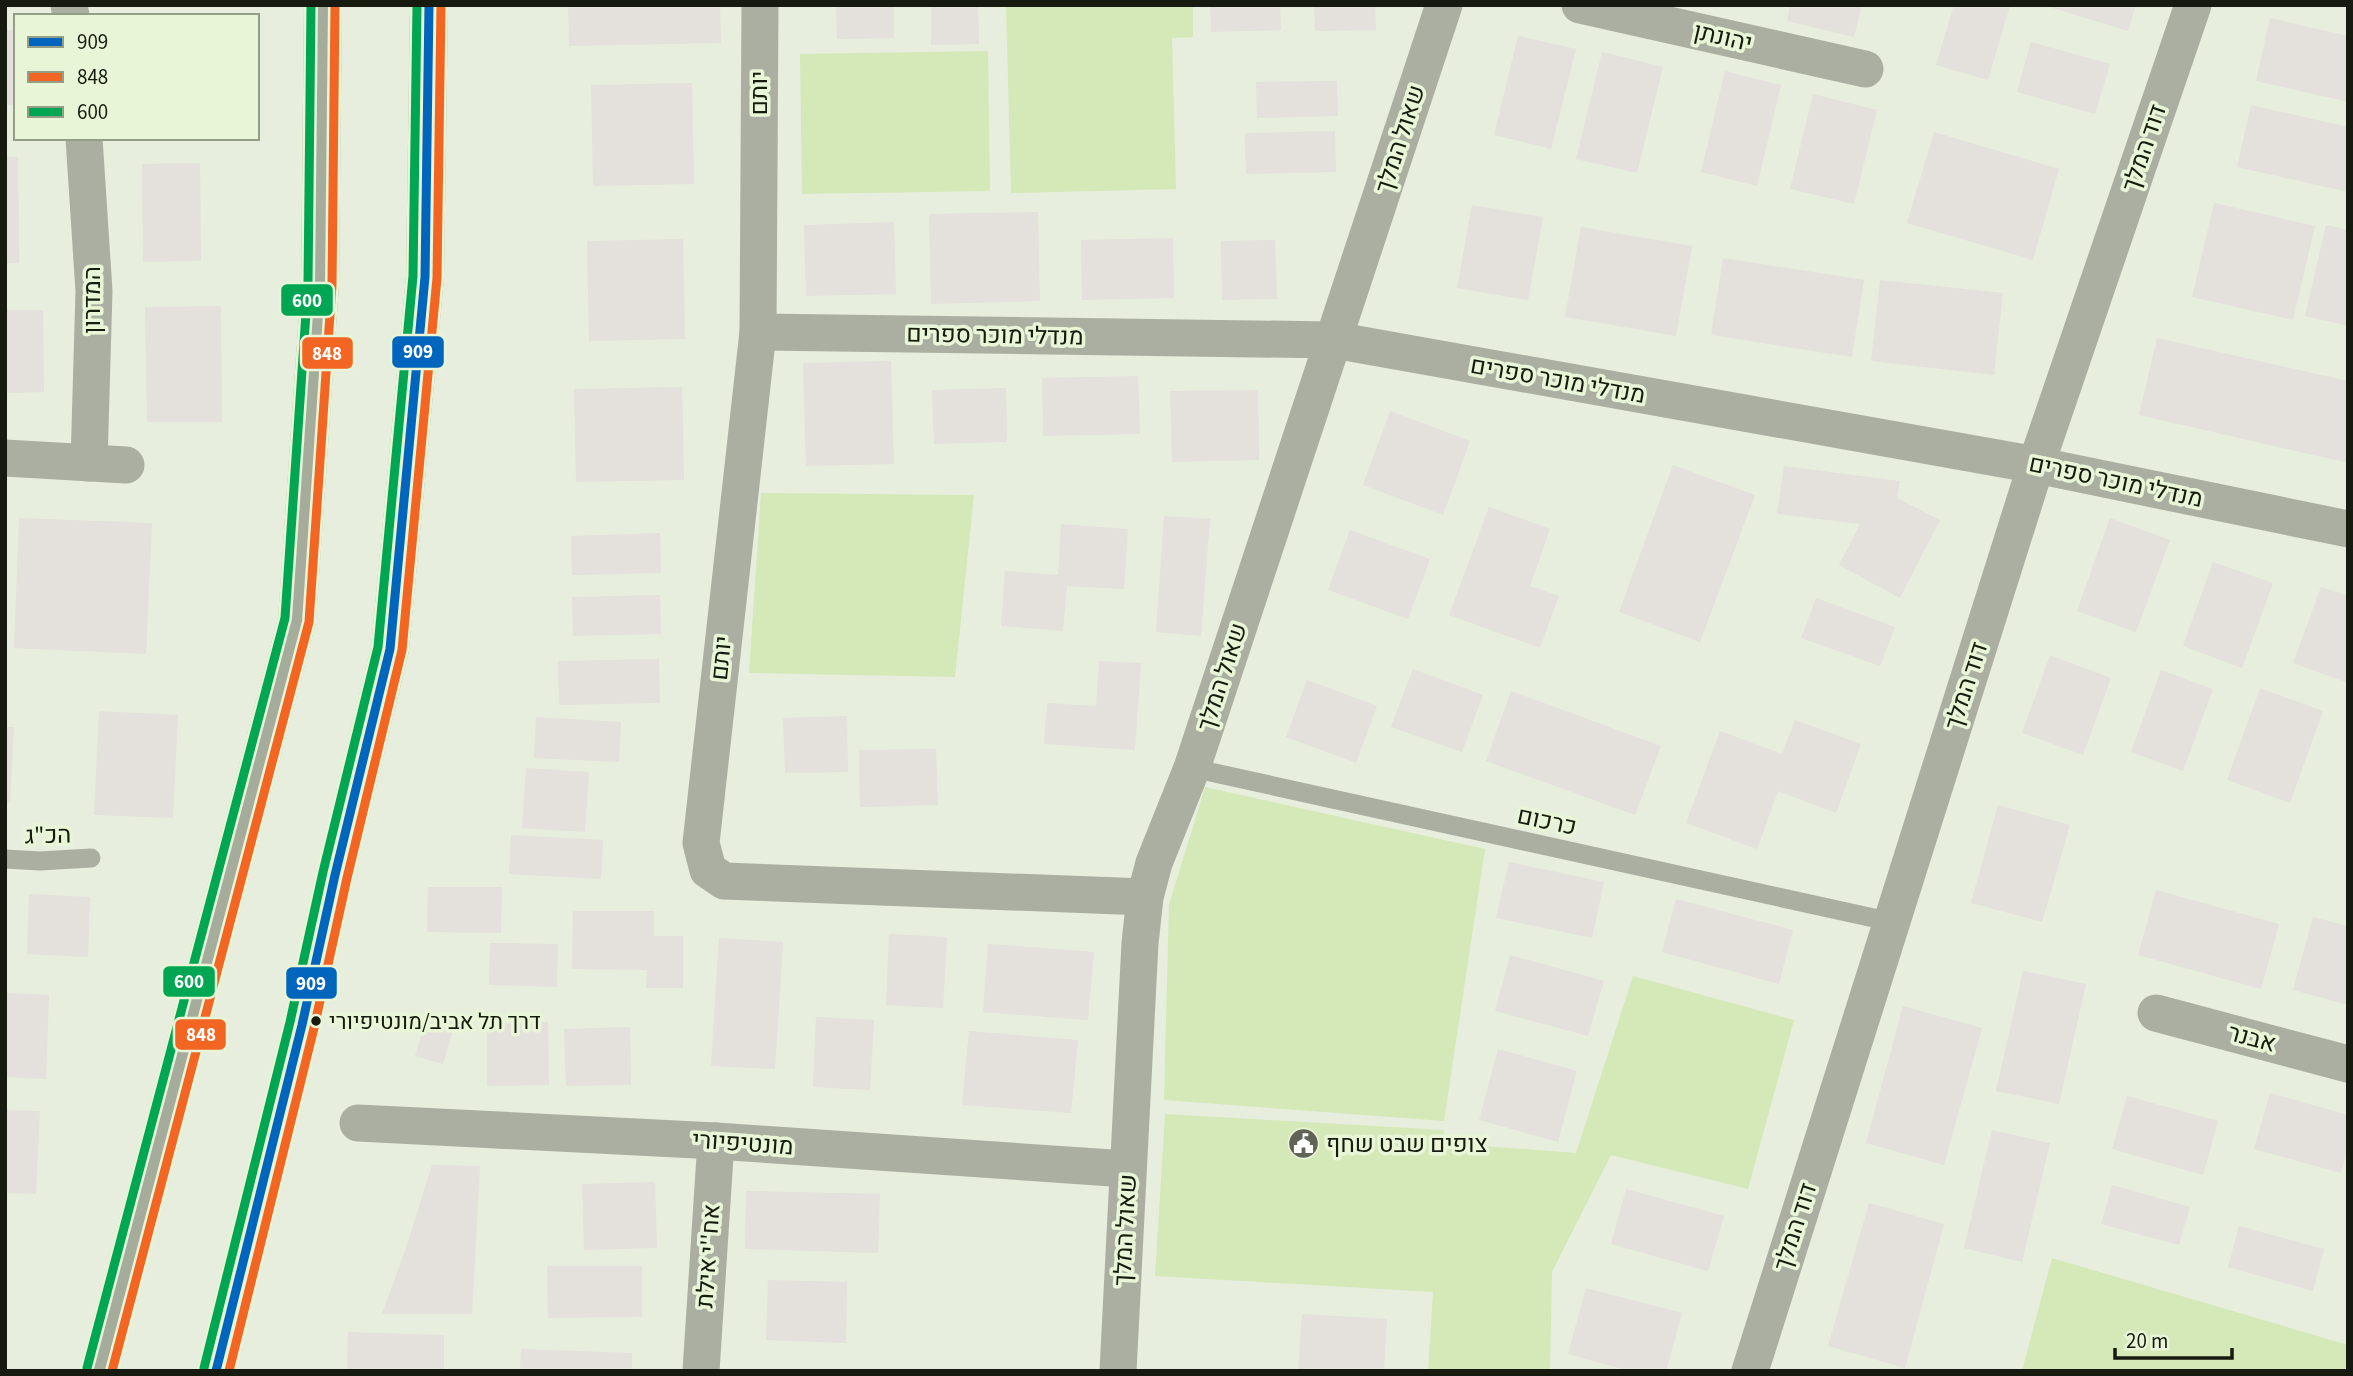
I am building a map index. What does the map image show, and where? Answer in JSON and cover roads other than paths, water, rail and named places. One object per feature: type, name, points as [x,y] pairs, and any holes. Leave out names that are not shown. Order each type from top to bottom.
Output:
[{"type":"highway","points":[[99,1371],[297,620],[320,284],[323,5]]},
{"type":"highway","points":[[216,1371],[302,1025],[390,649],[425,276],[429,5]]},
{"type":"street","name":"יותם","points":[[760,5],[758,332],[701,843],[708,870],[724,881],[1145,897]]},
{"type":"street","name":"שאול המלך","points":[[1118,1371],[1127,1169],[1145,897],[1154,863],[1192,768],[1444,5]]},
{"type":"street","name":"יהונתן","points":[[1580,5],[1865,69]]},
{"type":"street","name":"דוד המלך","points":[[1750,1371],[2036,465],[2193,5]]},
{"type":"street","name":"המדרון","points":[[85,140],[94,291],[89,463]]},
{"type":"street","name":"מנדלי מוכר ספרים","points":[[758,332],[1334,340],[2036,465],[2348,529]]},
{"type":"street","points":[[5,458],[126,465]]},
{"type":"street","name":"אבנר","points":[[2156,1013],[2348,1064]]},
{"type":"street","name":"מונטיפיורי","points":[[358,1123],[716,1141],[1127,1169]]},
{"type":"street","name":"אח''י אילת","points":[[701,1371],[716,1141]]},
{"type":"lane","name":"כרכום","points":[[1192,768],[1892,922]]},
{"type":"lane","name":"הכ\"ג","points":[[5,859],[40,861],[91,858]]},
{"type":"place","name":"דרך תל אביב/מונטיפיורי","points":[[316,1021]]},
{"type":"place","name":"צופים שבט שחף","points":[[1303,1144]]}]
